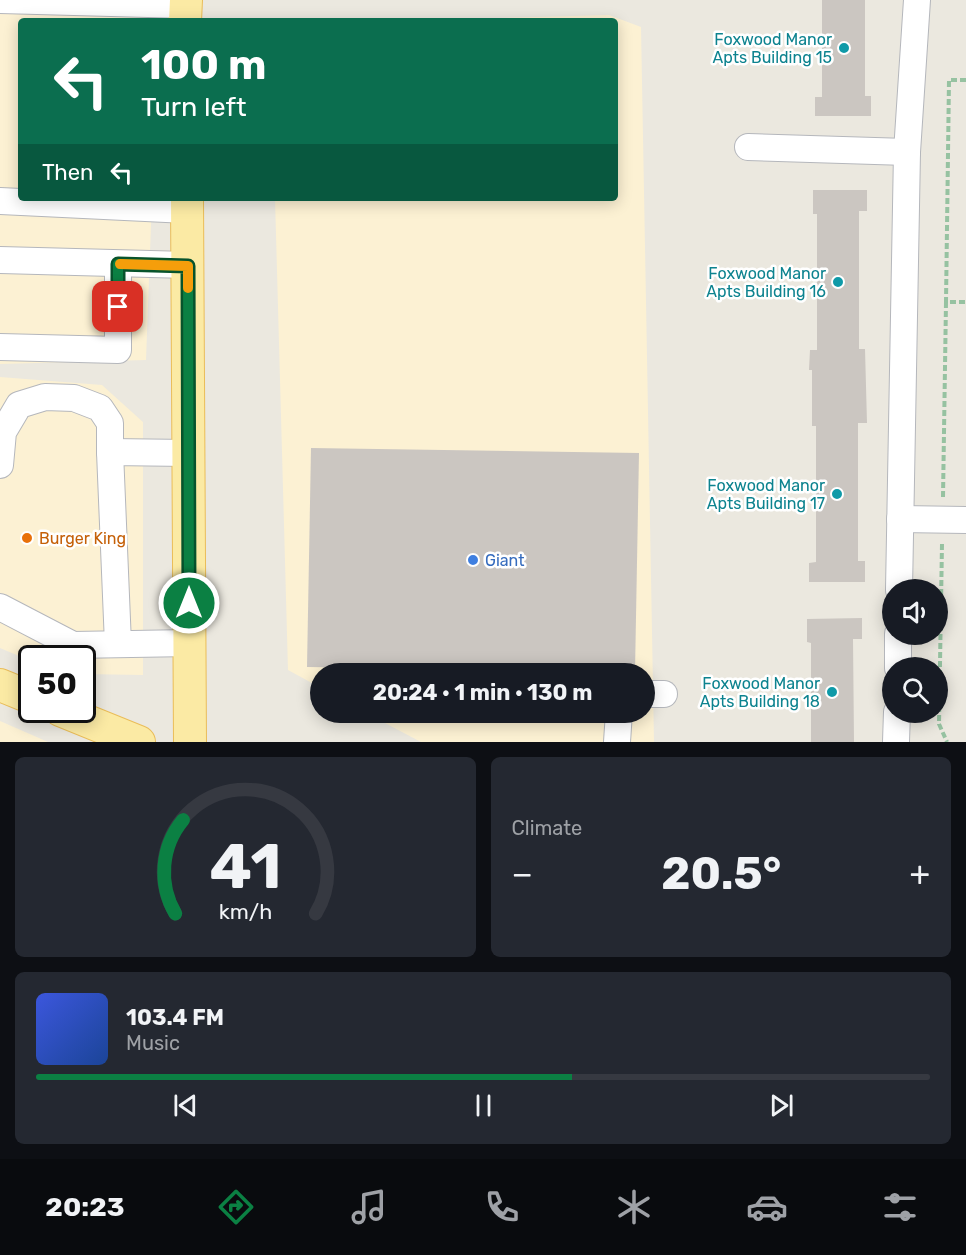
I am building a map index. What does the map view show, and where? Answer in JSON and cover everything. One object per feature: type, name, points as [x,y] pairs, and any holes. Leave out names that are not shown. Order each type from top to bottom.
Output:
[{"type":"main road","points":[[187,204],[190,742]]},
{"type":"main road","points":[[0,685],[18,692]]},
{"type":"main road","points":[[92,723],[139,742]]},
{"type":"lane","points":[[0,0],[94,12],[185,9]]},
{"type":"lane","points":[[899,579],[907,152],[918,0]]},
{"type":"lane","points":[[748,147],[907,152]]},
{"type":"lane","points":[[0,201],[187,204]]},
{"type":"lane","points":[[0,260],[188,266]]},
{"type":"lane","points":[[0,347],[118,350],[118,264]]},
{"type":"lane","points":[[0,465],[3,432],[19,405],[45,397],[74,398],[100,408],[110,423],[118,644]]},
{"type":"lane","points":[[110,452],[188,453]]},
{"type":"lane","points":[[900,519],[966,520]]},
{"type":"lane","points":[[0,607],[73,645],[190,643]]},
{"type":"lane","points":[[617,742],[618,723]]},
{"type":"lane","points":[[896,742],[897,723]]},
{"type":"path","points":[[966,81],[949,80],[946,302],[966,303]]},
{"type":"shaded area","points":[[0,0],[159,0],[158,18],[18,18],[18,201],[152,201],[146,360],[0,364]]},
{"type":"shaded area","points":[[609,15],[617,18],[496,18]]},
{"type":"shaded area","points":[[618,18],[641,27],[653,663],[310,663],[310,682],[288,670],[275,201],[618,201]]},
{"type":"shaded area","points":[[0,377],[102,385],[143,422],[143,675],[96,674],[96,645],[18,645],[18,656],[0,648]]},
{"type":"shaded area","points":[[0,721],[48,742],[0,742]]},
{"type":"shaded area","points":[[385,723],[654,723],[654,742],[421,742]]},
{"type":"building","name":"Foxwood Manor Apts Building 15","points":[[822,0],[865,0],[865,96],[871,96],[871,116],[815,116],[815,97],[822,97]]},
{"type":"building","points":[[813,190],[867,190],[867,211],[859,211],[859,349],[865,349],[867,423],[858,423],[858,561],[865,561],[865,582],[809,582],[809,563],[816,562],[816,426],[812,426],[812,370],[809,370],[810,350],[817,350],[817,214],[813,214]]},
{"type":"building","name":"Giant","points":[[311,448],[639,453],[635,663],[310,663],[310,667],[307,667]]},
{"type":"building","name":"Foxwood Manor Apts Building 18","points":[[862,618],[862,639],[853,639],[854,742],[811,742],[811,643],[807,642],[807,619]]},
{"type":"slow traffic","points":[[120,264],[188,266],[188,288]]},
{"type":"place","name":"Foxwood Manor Apts Building 15","points":[[844,48]]},
{"type":"place","name":"Foxwood Manor Apts Building 16","points":[[838,282]]},
{"type":"place","name":"Foxwood Manor Apts Building 17","points":[[837,494]]},
{"type":"place","name":"Burger King","points":[[27,538]]},
{"type":"place","name":"Giant","points":[[473,560]]},
{"type":"place","name":"Foxwood Manor Apts Building 18","points":[[832,692]]},
{"type":"route","points":[[118,307],[118,264],[188,266],[189,603]]}]
